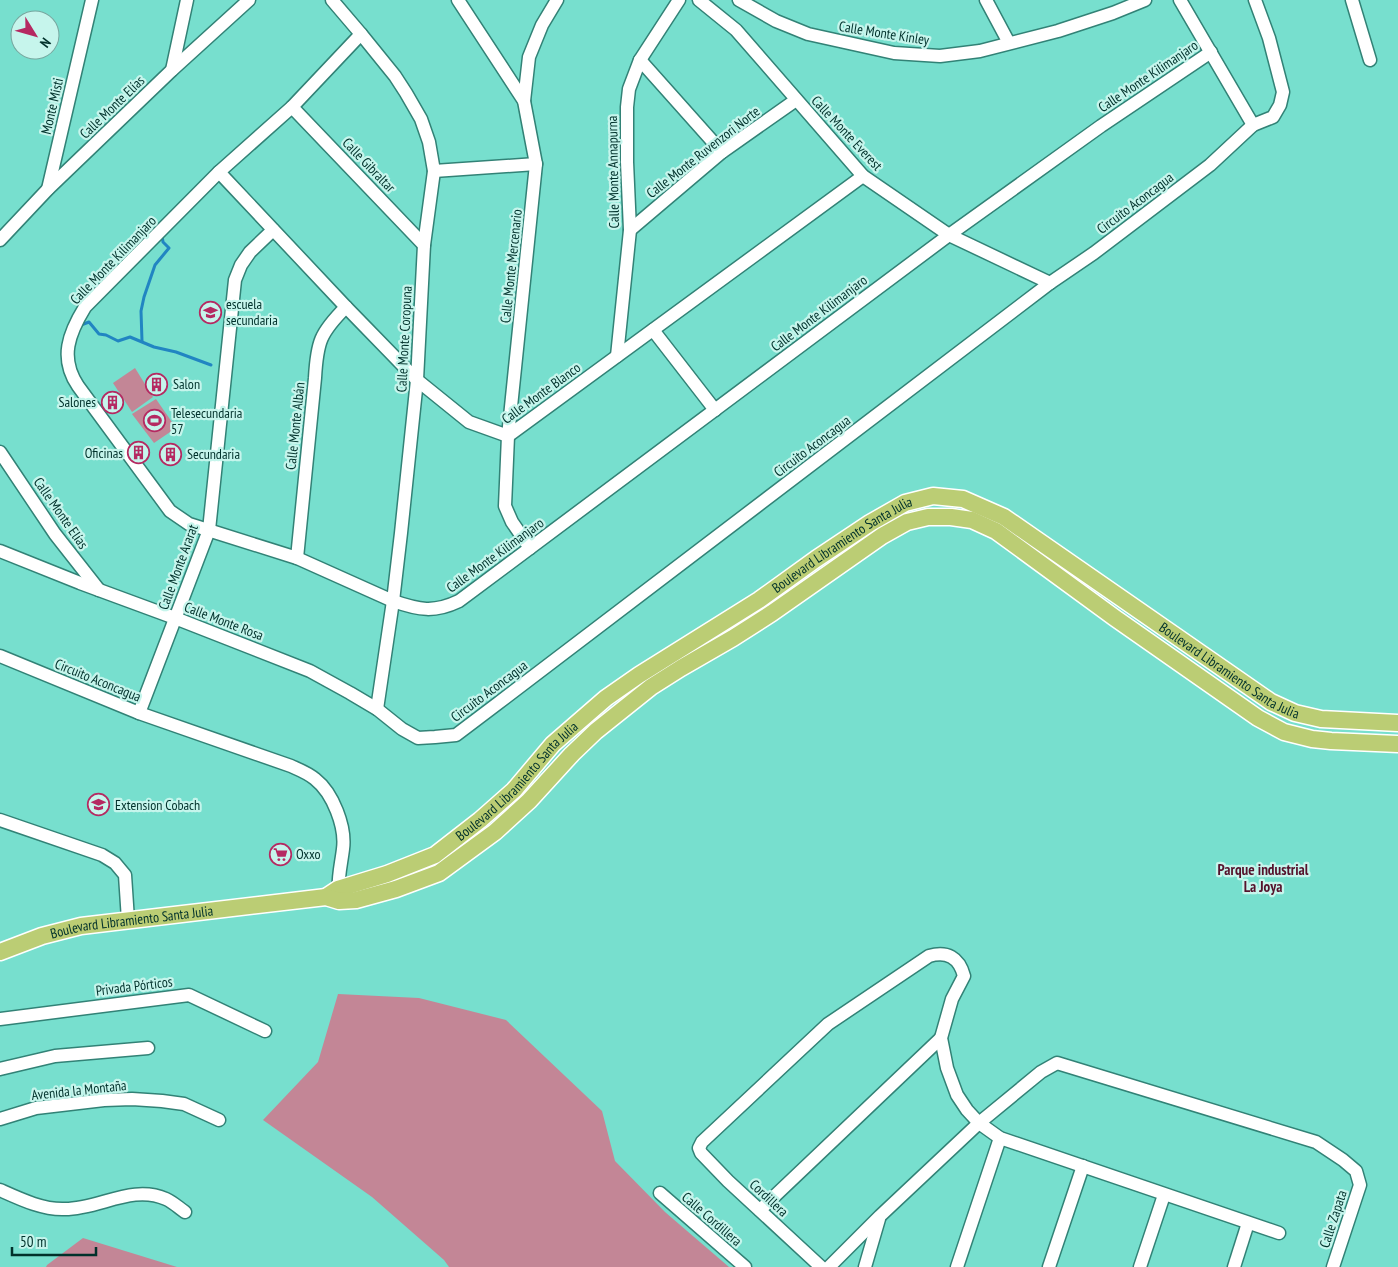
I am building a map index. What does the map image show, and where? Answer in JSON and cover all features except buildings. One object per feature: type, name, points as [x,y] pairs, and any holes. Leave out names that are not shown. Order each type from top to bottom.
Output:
[{"type":"main road","name":"Boulevard Libramiento Santa Julia","points":[[0,952],[52,933],[80,926],[334,896],[435,855],[480,820],[514,790],[553,744],[593,709],[626,684],[759,600],[870,523],[905,503],[933,496],[963,499],[1004,517],[1271,702],[1294,713],[1321,718],[1398,723]]},
{"type":"main road","name":"Boulevard Libramiento Santa Julia","points":[[334,896],[356,900],[396,889],[438,873],[494,832],[529,801],[596,731],[651,687],[764,618],[882,536],[907,522],[928,517],[951,516],[972,520],[996,531],[1139,635],[1258,718],[1284,732],[1331,742],[1398,744]]},
{"type":"street","name":"Monte Misti","points":[[48,189],[92,0]]},
{"type":"street","points":[[172,70],[186,0]]},
{"type":"street","name":"Calle Monte Elías","points":[[0,240],[48,189],[172,70],[249,0]]},
{"type":"street","name":"Calle Monte Coropuna","points":[[332,0],[361,34],[406,93],[421,119],[429,142],[434,171],[424,245],[417,380],[393,601],[377,709]]},
{"type":"street","name":"Calle Monte Mercenario","points":[[458,0],[524,101],[536,164],[508,436],[505,506],[512,522],[530,548]]},
{"type":"street","points":[[524,101],[529,57],[542,25],[557,0]]},
{"type":"street","name":"Calle Monte Annapurna","points":[[617,356],[630,230],[627,162],[627,107],[629,89],[640,60],[678,0]]},
{"type":"street","name":"Calle Monte Everest","points":[[699,0],[736,30],[863,176],[949,235],[1050,283]]},
{"type":"street","name":"Calle Monte Kinley","points":[[739,0],[776,21],[808,34],[894,53],[940,56],[980,51],[1058,31],[1113,13],[1145,0]]},
{"type":"street","points":[[986,0],[1009,43]]},
{"type":"street","points":[[1180,0],[1253,125]]},
{"type":"street","name":"Circuito Aconcagua","points":[[377,709],[402,729],[418,738],[456,735],[1050,283],[1094,253],[1196,176],[1253,125],[1273,117],[1280,105],[1283,92],[1269,38],[1256,0]]},
{"type":"street","points":[[1352,0],[1370,60]]},
{"type":"street","name":"Calle Monte Kilimanjaro","points":[[361,34],[292,107],[219,172],[86,307],[75,324],[68,343],[68,359],[72,377],[78,386],[170,511],[190,524],[297,558],[393,601],[423,610],[448,606],[459,600],[949,235],[1101,126],[1211,52]]},
{"type":"street","points":[[640,60],[722,152]]},
{"type":"street","name":"Calle Monte Ruvenzori Norte","points":[[630,230],[722,152],[796,100]]},
{"type":"street","name":"Calle Gibraltar","points":[[292,107],[424,245]]},
{"type":"street","points":[[434,171],[536,164]]},
{"type":"street","name":"Calle Monte Blanco","points":[[219,172],[417,380],[469,422],[508,436],[863,176]]},
{"type":"street","name":"Calle Monte Ararat","points":[[139,713],[209,530],[235,280],[241,265],[250,252],[273,230]]},
{"type":"street","name":"Calle Monte Albán","points":[[297,558],[316,353],[327,328],[346,307]]},
{"type":"street","points":[[653,330],[715,410]]},
{"type":"street","name":"Calle Monte Elías","points":[[0,452],[55,534],[99,590]]},
{"type":"street","name":"Calle Monte Rosa","points":[[0,551],[310,671],[377,709]]},
{"type":"street","name":"Circuito Aconcagua","points":[[0,656],[139,713],[304,771],[317,780],[332,801],[339,816],[342,831],[344,847],[334,896]]},
{"type":"street","points":[[0,820],[102,855],[115,863],[125,875],[128,920]]},
{"type":"street","name":"Cordillera","points":[[821,1267],[728,1181],[702,1153],[699,1148],[702,1142],[828,1024],[929,956],[940,954],[950,956],[958,962],[962,966],[964,976],[952,999],[941,1038]]},
{"type":"street","name":"Privada Pórticos","points":[[0,1019],[189,995],[265,1031]]},
{"type":"street","points":[[941,1038],[947,1068],[957,1095],[979,1123],[1000,1138],[1279,1233]]},
{"type":"street","points":[[760,1210],[941,1038]]},
{"type":"street","points":[[0,1069],[55,1056],[148,1048]]},
{"type":"street","name":"Calle Zapata","points":[[979,1123],[1041,1072],[1058,1063],[1316,1142],[1344,1160],[1356,1171],[1360,1185],[1332,1267]]},
{"type":"street","name":"Avenida la Montaña","points":[[0,1119],[36,1108],[104,1100],[132,1099],[184,1104],[219,1120]]},
{"type":"street","points":[[829,1267],[979,1123]]},
{"type":"street","points":[[957,1267],[1000,1138]]},
{"type":"street","points":[[1049,1267],[1083,1166]]},
{"type":"street","points":[[0,1190],[24,1201],[64,1210],[86,1207],[128,1194],[146,1194],[166,1199],[185,1212]]},
{"type":"street","name":"Calle Cordillera","points":[[660,1193],[745,1267]]},
{"type":"street","points":[[1140,1267],[1164,1195]]},
{"type":"street","points":[[865,1267],[880,1216]]},
{"type":"street","points":[[1234,1267],[1248,1223]]},
{"type":"shaded area","name":"Telesecundaria 57","points":[[135,368],[153,397],[132,412],[113,383]]},
{"type":"shaded area","name":"Telesecundaria 57","points":[[156,399],[176,428],[154,443],[132,414]]},
{"type":"shaded area","points":[[338,994],[419,998],[506,1020],[602,1111],[615,1161],[665,1212],[729,1267],[449,1267],[444,1260],[372,1197],[263,1120],[318,1062]]},
{"type":"shaded area","points":[[83,1238],[177,1267],[46,1267]]},
{"type":"waterway","points":[[142,341],[141,311],[144,297],[155,265],[169,248],[163,242],[162,236]]},
{"type":"waterway","points":[[81,325],[89,322],[99,334],[118,341],[130,337],[154,347],[176,352],[211,365]]},
{"type":"place","name":"escuela secundaria","points":[[210,312]]},
{"type":"place","name":"Salon","points":[[157,384]]},
{"type":"place","name":"Salones","points":[[112,402]]},
{"type":"place","name":"Telesecundaria 57","points":[[155,421]]},
{"type":"place","name":"Oficinas","points":[[139,453]]},
{"type":"place","name":"Secundaria","points":[[171,454]]},
{"type":"place","name":"Extension Cobach","points":[[99,805]]},
{"type":"place","name":"Oxxo","points":[[280,854]]},
{"type":"district","name":"Parque industrial La Joya","points":[[1263,878]]}]
